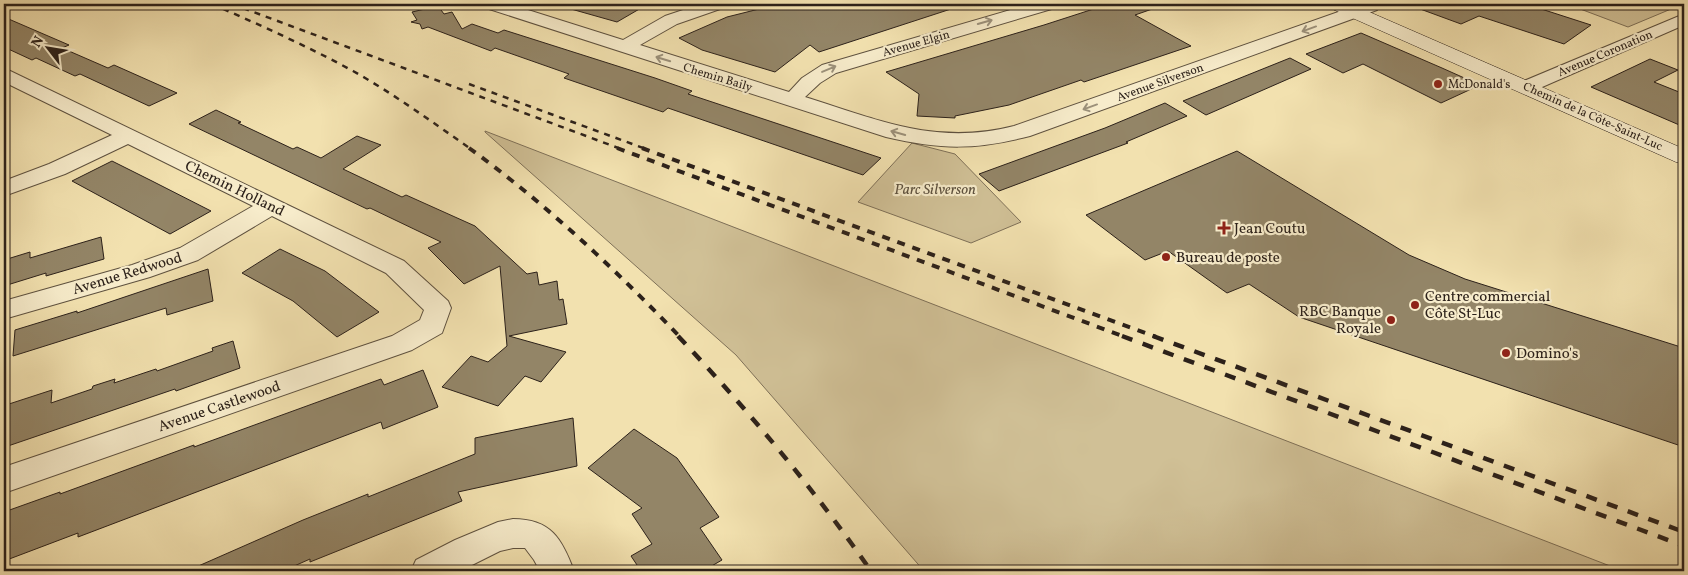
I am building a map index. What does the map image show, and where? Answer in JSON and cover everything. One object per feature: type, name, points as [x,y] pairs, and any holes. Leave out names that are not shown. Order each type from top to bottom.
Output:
[{"type":"main road","name":"Chemin de la Côte-Saint-Luc","points":[[1336,4],[1364,7],[1534,83],[1684,157]]},
{"type":"main road","name":"Chemin de la Côte-Saint-Luc","points":[[1534,83],[1684,140]]},
{"type":"street","name":"Chemin Baily","points":[[492,4],[623,47],[921,139],[946,142]]},
{"type":"street","points":[[623,47],[671,20],[717,4]]},
{"type":"street","name":"Avenue Elgin","points":[[793,100],[802,87],[812,78],[829,69],[1049,4]]},
{"type":"street","name":"Avenue Silverson","points":[[946,142],[972,142],[1022,131],[1364,7]]},
{"type":"street","name":"Avenue Coronation","points":[[1534,83],[1684,19]]},
{"type":"street","name":"Chemin Holland","points":[[4,74],[395,267],[438,308],[432,326]]},
{"type":"street","points":[[4,93],[30,87]]},
{"type":"street","points":[[4,189],[57,169],[128,136]]},
{"type":"street","name":"Avenue Redwood","points":[[4,310],[141,271],[189,254],[271,206]]},
{"type":"street","name":"Avenue Castlewood","points":[[4,480],[402,343],[432,326]]},
{"type":"street","points":[[428,571],[514,532],[530,534],[543,544],[557,571]]},
{"type":"green space","points":[[1567,4],[1683,4],[1628,27]]},
{"type":"green space","points":[[485,132],[1623,571],[924,571],[736,355]]},
{"type":"green space","name":"Parc Silverson","points":[[912,143],[955,154],[1021,222],[971,243],[858,202]]},
{"type":"building","points":[[571,4],[648,4],[617,22],[571,9]]},
{"type":"building","points":[[779,4],[954,4],[954,8],[819,52],[810,45],[775,72],[702,50],[679,38],[727,17]]},
{"type":"building","points":[[1109,4],[1158,4],[1158,7],[1135,15],[1191,46],[1084,82],[1081,80],[1009,105],[955,116],[955,118],[917,116],[919,94],[886,72],[1044,25]]},
{"type":"building","points":[[1413,4],[1518,4],[1528,7],[1532,6],[1591,25],[1564,44],[1479,16],[1461,24],[1412,6]]},
{"type":"building","points":[[438,6],[444,14],[452,12],[462,29],[472,24],[498,33],[504,30],[655,78],[692,91],[688,94],[881,158],[863,175],[668,108],[663,112],[564,78],[569,74],[495,48],[491,51],[428,27],[422,29],[420,24],[411,22],[417,20],[412,12]]},
{"type":"building","points":[[4,17],[69,45],[62,48],[108,68],[114,65],[177,93],[149,106],[80,74],[75,76],[36,58],[32,60],[4,47]]},
{"type":"building","points":[[1361,33],[1480,85],[1441,103],[1363,64],[1343,73],[1306,54]]},
{"type":"building","points":[[1290,58],[1311,69],[1206,115],[1183,101]]},
{"type":"building","points":[[1650,59],[1678,70],[1654,82],[1684,94],[1684,127],[1591,87]]},
{"type":"building","points":[[1165,103],[1187,116],[1126,142],[1128,143],[999,191],[979,174],[1105,128]]},
{"type":"building","points":[[216,110],[241,122],[238,123],[293,149],[297,147],[321,158],[357,136],[381,145],[343,169],[402,197],[406,195],[475,226],[527,274],[537,272],[539,285],[557,281],[559,300],[563,299],[567,324],[509,336],[566,352],[541,382],[525,376],[498,406],[442,387],[471,356],[488,362],[507,346],[500,266],[464,284],[428,248],[441,242],[189,124]]},
{"type":"building","name":"Centre commercial Côte St-Luc","points":[[1237,151],[1409,255],[1465,279],[1684,348],[1684,447],[1299,317],[1249,284],[1227,293],[1168,251],[1145,260],[1086,215]]},
{"type":"building","points":[[112,161],[211,211],[170,234],[72,181]]},
{"type":"building","points":[[101,237],[104,259],[46,276],[46,273],[4,286],[4,260],[30,252],[30,258]]},
{"type":"building","points":[[280,249],[325,271],[379,312],[337,337],[293,301],[242,273]]},
{"type":"building","points":[[208,269],[213,301],[167,315],[166,308],[13,356],[15,330],[77,311],[77,313]]},
{"type":"building","points":[[233,341],[240,368],[5,447],[9,404],[52,390],[51,403],[115,379],[114,383],[156,369],[157,371],[213,351],[212,348]]},
{"type":"building","points":[[423,370],[438,407],[383,429],[381,422],[78,537],[78,533],[4,561],[4,512],[60,492],[60,494],[194,445],[194,447],[381,379],[384,385]]},
{"type":"building","points":[[573,418],[577,466],[458,492],[462,501],[283,571],[187,571],[303,520],[368,494],[368,497],[475,454],[475,438]]},
{"type":"building","points":[[634,429],[677,458],[719,517],[700,528],[722,560],[703,571],[641,571],[631,556],[652,544],[632,514],[642,508],[588,468]]},
{"type":"railway","points":[[212,4],[301,44],[353,71],[471,149]]},
{"type":"railway","points":[[232,4],[621,149]]},
{"type":"railway","points":[[469,84],[646,149]]},
{"type":"railway","points":[[469,148],[525,191],[579,238],[680,337]]},
{"type":"railway","points":[[617,148],[1125,337]]},
{"type":"railway","points":[[642,148],[1156,337]]},
{"type":"railway","points":[[678,336],[730,392],[779,450],[871,571]]},
{"type":"railway","points":[[1122,336],[1684,546]]},
{"type":"railway","points":[[1153,336],[1684,532]]},
{"type":"place","name":"McDonald's","points":[[1438,84]]},
{"type":"place","name":"Jean Coutu","points":[[1224,228]]},
{"type":"place","name":"Bureau de poste","points":[[1166,257]]},
{"type":"place","name":"Centre commercial Côte St-Luc","points":[[1415,305]]},
{"type":"place","name":"RBC Banque Royale","points":[[1391,320]]},
{"type":"place","name":"Domino's","points":[[1506,353]]}]
